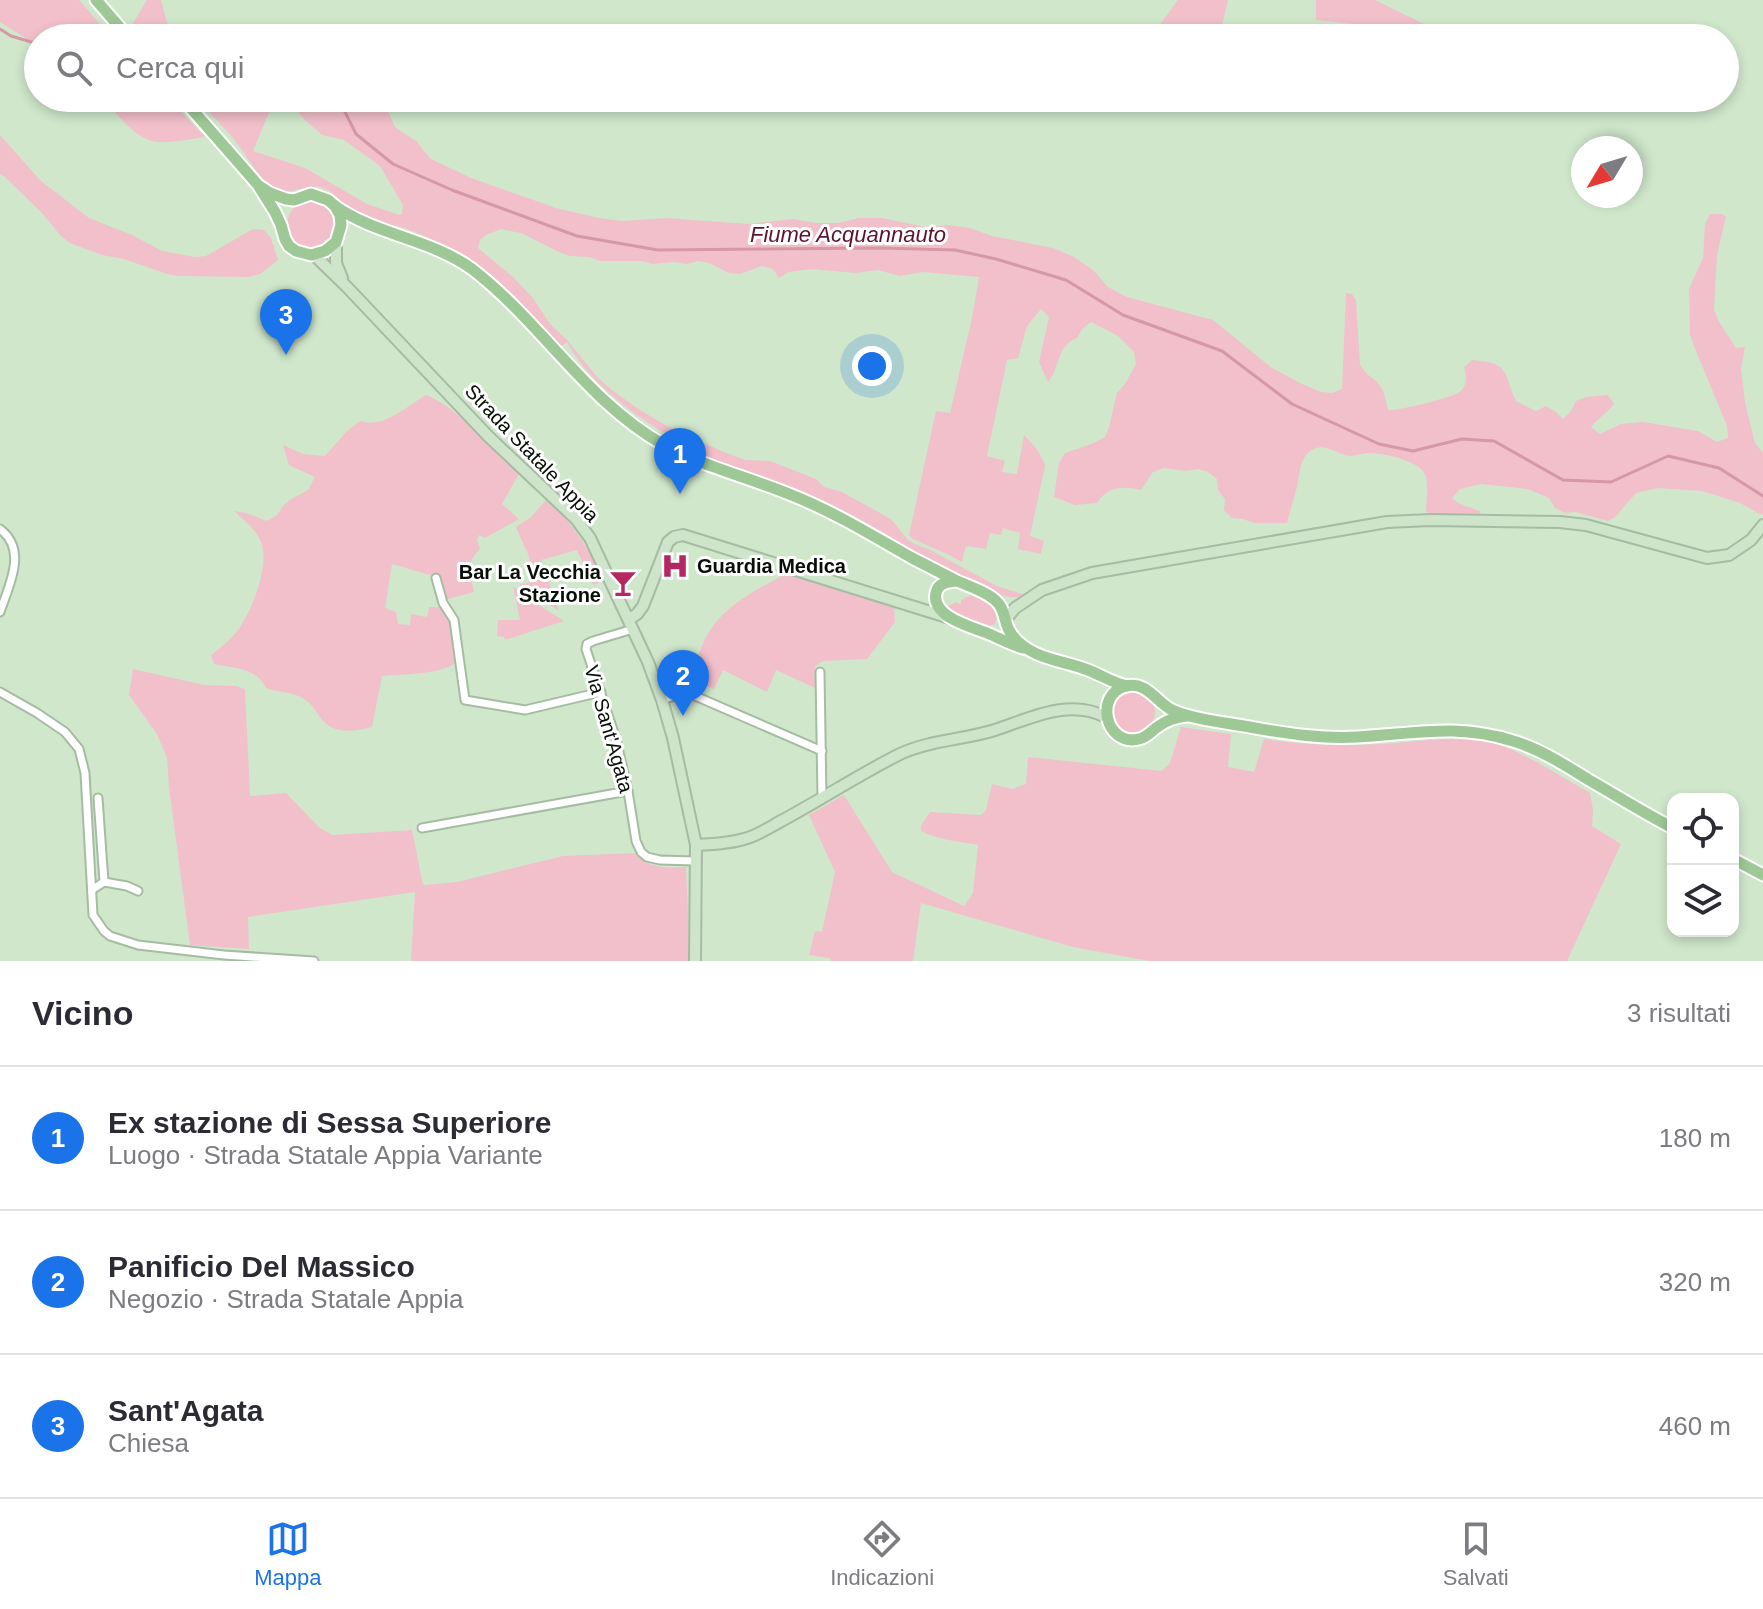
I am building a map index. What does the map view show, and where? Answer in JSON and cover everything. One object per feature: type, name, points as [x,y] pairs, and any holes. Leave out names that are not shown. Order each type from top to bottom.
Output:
[{"type":"main road","points":[[96,0],[117,24]]},
{"type":"main road","name":"Strada Statale Appia","points":[[194,112],[258,185],[289,246],[311,255]]},
{"type":"main road","name":"Strada Statale Appia","points":[[258,185],[279,198],[294,200],[311,194],[335,206],[341,225],[338,239]]},
{"type":"main road","points":[[281,225],[284,210],[294,200]]},
{"type":"main road","points":[[335,206],[383,229],[437,249],[470,268],[506,300],[599,396],[654,439],[684,455],[793,495],[839,516],[956,581],[989,595],[1000,606],[1011,635],[1032,651]]},
{"type":"main road","points":[[311,255],[325,251],[354,227],[383,229]]},
{"type":"main road","points":[[913,558],[936,592],[940,608],[961,624],[1042,656],[1087,669],[1101,677],[1127,686],[1140,686],[1170,709],[1187,716],[1319,737],[1438,730],[1486,733],[1517,742],[1552,758],[1667,825]]},
{"type":"main road","points":[[936,592],[944,583],[956,581]]},
{"type":"main road","points":[[985,632],[993,633],[1000,629],[1005,620]]},
{"type":"main road","points":[[1101,677],[1109,690],[1106,717],[1109,726],[1123,738],[1140,739],[1173,718],[1187,716]]},
{"type":"main road","points":[[1108,701],[1114,692],[1127,686]]},
{"type":"main road","points":[[1155,729],[1160,713],[1156,698]]},
{"type":"main road","points":[[1739,862],[1763,875]]},
{"type":"street","name":"Strada Statale Appia","points":[[338,239],[336,263],[347,287]]},
{"type":"street","name":"Strada Statale Appia","points":[[311,255],[347,287],[488,436],[576,519],[590,538],[631,624],[662,700],[673,738],[696,845],[695,961]]},
{"type":"street","points":[[1005,620],[1022,603],[1042,590],[1092,573],[1387,522],[1560,522],[1586,525],[1707,558],[1729,555],[1751,540],[1763,525]]},
{"type":"street","points":[[0,529],[7,534],[15,549],[15,567],[0,612]]},
{"type":"street","points":[[631,624],[643,606],[668,542],[683,535],[951,618]]},
{"type":"street","points":[[436,578],[443,603],[454,620],[465,700],[525,710],[601,692]]},
{"type":"street","points":[[919,608],[930,603],[936,592]]},
{"type":"street","points":[[989,595],[1022,603]]},
{"type":"street","name":"Via Sant'Agata","points":[[631,624],[587,644],[586,649],[616,739],[636,841],[647,857],[695,861]]},
{"type":"street","points":[[820,672],[822,799]]},
{"type":"street","points":[[0,692],[65,732],[79,749],[85,773],[93,915],[104,931],[138,945],[224,958],[314,961]]},
{"type":"street","points":[[662,700],[686,692],[822,751]]},
{"type":"street","points":[[1081,710],[1108,701]]},
{"type":"street","points":[[696,845],[747,839],[901,754],[924,745],[990,731],[1067,709],[1106,717]]},
{"type":"street","points":[[422,828],[628,791]]},
{"type":"street","points":[[98,798],[104,882]]},
{"type":"street","points":[[688,811],[698,829],[708,837],[725,843]]},
{"type":"street","points":[[93,889],[104,882],[138,891]]},
{"type":"shaded area","points":[[0,0],[79,0],[100,24],[24,24],[24,37],[0,22]]},
{"type":"shaded area","points":[[147,0],[161,0],[167,24],[133,23]]},
{"type":"shaded area","points":[[1178,0],[1228,0],[1222,24],[1160,24]]},
{"type":"shaded area","points":[[1316,0],[1375,0],[1424,24],[1353,24],[1316,20]]},
{"type":"shaded area","points":[[115,112],[181,112],[205,137],[158,142],[142,137]]},
{"type":"shaded area","points":[[209,112],[269,112],[253,151],[305,168],[367,204],[400,215],[403,205],[380,166],[344,140],[322,135],[298,112],[389,112],[395,127],[416,141],[431,159],[471,178],[556,208],[599,218],[622,221],[666,218],[748,224],[793,219],[838,223],[859,218],[882,218],[925,227],[948,225],[970,228],[992,236],[1053,248],[1074,257],[1093,270],[1108,287],[1127,297],[1213,320],[1272,368],[1321,392],[1332,393],[1342,389],[1346,293],[1352,294],[1356,300],[1360,365],[1383,390],[1388,410],[1426,403],[1461,391],[1466,382],[1464,367],[1472,360],[1484,361],[1503,370],[1516,401],[1536,411],[1546,406],[1563,419],[1576,401],[1608,395],[1614,404],[1591,427],[1600,434],[1621,424],[1643,422],[1698,431],[1717,442],[1728,438],[1727,426],[1690,335],[1689,289],[1703,258],[1705,224],[1710,214],[1722,214],[1726,217],[1717,255],[1714,309],[1736,348],[1745,347],[1741,369],[1745,402],[1755,443],[1763,453],[1763,513],[1702,491],[1658,488],[1636,493],[1608,521],[1575,512],[1565,513],[1555,508],[1549,498],[1528,489],[1481,484],[1460,489],[1452,498],[1481,512],[1479,514],[1437,515],[1426,512],[1426,478],[1415,465],[1382,454],[1350,456],[1320,447],[1303,459],[1287,523],[1254,523],[1232,518],[1224,510],[1225,499],[1218,490],[1217,479],[1198,469],[1164,468],[1153,472],[1141,490],[1116,489],[1106,493],[1097,503],[1075,505],[1054,497],[1059,463],[1065,453],[1105,437],[1117,393],[1136,364],[1134,352],[1118,336],[1091,322],[1065,346],[1048,382],[1039,362],[1049,317],[1041,309],[1027,326],[1018,358],[1007,360],[987,456],[1005,461],[1002,472],[1017,474],[1024,435],[1041,457],[1045,466],[1030,536],[1044,541],[1041,554],[1018,549],[1020,533],[1003,528],[1001,535],[990,533],[986,549],[966,546],[962,562],[909,535],[936,411],[950,413],[979,277],[922,272],[900,276],[878,270],[856,273],[811,269],[789,272],[779,278],[773,269],[762,266],[740,274],[698,261],[653,264],[570,256],[521,233],[501,229],[480,240],[478,248],[533,298],[550,324],[567,340],[598,378],[640,410],[719,450],[745,460],[770,461],[816,479],[824,487],[842,492],[891,519],[915,544],[997,586],[1025,595],[1000,595],[967,581],[825,503],[716,461],[663,432],[609,393],[585,368],[567,342],[561,347],[497,283],[462,256],[405,228],[356,214],[323,188],[282,191],[271,186]]},
{"type":"shaded area","points":[[0,135],[41,181],[89,218],[162,251],[206,256],[253,229],[264,230],[271,238],[278,260],[260,274],[249,277],[178,276],[70,243],[0,174]]},
{"type":"shaded area","points":[[311,201],[328,208],[335,225],[328,242],[311,249],[294,242],[287,225],[294,208]]},
{"type":"shaded area","points":[[426,395],[451,409],[520,472],[502,504],[519,519],[485,538],[479,535],[480,549],[472,559],[470,569],[474,592],[444,600],[440,578],[392,564],[385,608],[396,612],[398,624],[410,625],[411,614],[426,617],[429,607],[440,607],[450,621],[455,663],[430,672],[382,676],[372,727],[350,731],[336,729],[324,722],[302,698],[266,688],[257,676],[244,670],[214,664],[211,655],[232,637],[247,616],[259,586],[263,564],[260,540],[251,526],[234,511],[267,521],[291,499],[308,490],[315,477],[289,465],[283,445],[303,454],[325,456],[360,421],[369,423],[386,419]]},
{"type":"shaded area","points":[[548,498],[580,537],[604,581],[593,585],[577,550],[541,560],[559,611],[519,585],[536,581],[516,527],[531,517]]},
{"type":"shaded area","points":[[787,573],[894,604],[895,622],[867,659],[823,661],[815,666],[815,688],[776,670],[767,692],[723,670],[714,689],[689,679],[705,639],[721,617],[741,600]]},
{"type":"shaded area","points":[[513,586],[564,621],[505,640],[497,636],[498,620],[520,620]]},
{"type":"shaded area","points":[[974,594],[994,610],[997,618],[995,624],[969,622],[946,607],[957,602],[961,604],[961,600]]},
{"type":"shaded area","points":[[133,669],[204,685],[245,689],[250,796],[286,793],[320,828],[332,835],[412,830],[423,885],[457,882],[563,856],[636,853],[652,865],[686,867],[690,961],[411,961],[415,892],[248,917],[249,949],[190,945],[167,758],[157,734],[129,695]]},
{"type":"shaded area","points":[[1133,690],[1149,696],[1155,712],[1149,728],[1133,734],[1117,728],[1111,712],[1117,696]]},
{"type":"shaded area","points":[[1181,727],[1231,734],[1228,767],[1254,772],[1264,739],[1337,745],[1450,738],[1491,742],[1529,758],[1590,793],[1592,826],[1621,844],[1567,961],[1149,961],[1073,947],[921,903],[913,961],[831,961],[830,958],[809,955],[815,931],[822,932],[835,872],[809,815],[844,795],[892,872],[964,906],[973,893],[978,845],[921,831],[921,825],[930,812],[981,815],[986,810],[992,784],[1012,789],[1026,784],[1028,757],[1162,771],[1170,763]]},
{"type":"waterway","name":"Fiume Acquannauto","points":[[0,29],[24,40]]},
{"type":"waterway","name":"Fiume Acquannauto","points":[[345,112],[356,134],[393,164],[452,190],[577,236],[658,250],[955,250],[1066,280],[1123,315],[1222,351],[1292,404],[1379,444],[1413,451],[1462,439],[1494,441],[1563,480],[1611,482],[1668,456],[1719,468],[1763,496]]},
{"type":"place","name":"Sant'Agata","points":[[286,355]]},
{"type":"place","name":"Ex stazione di Sessa Superiore","points":[[680,494]]},
{"type":"place","name":"Guardia Medica","points":[[675,566]]},
{"type":"place","name":"Bar La Vecchia Stazione","points":[[623,583]]},
{"type":"place","name":"Panificio Del Massico","points":[[683,716]]}]
